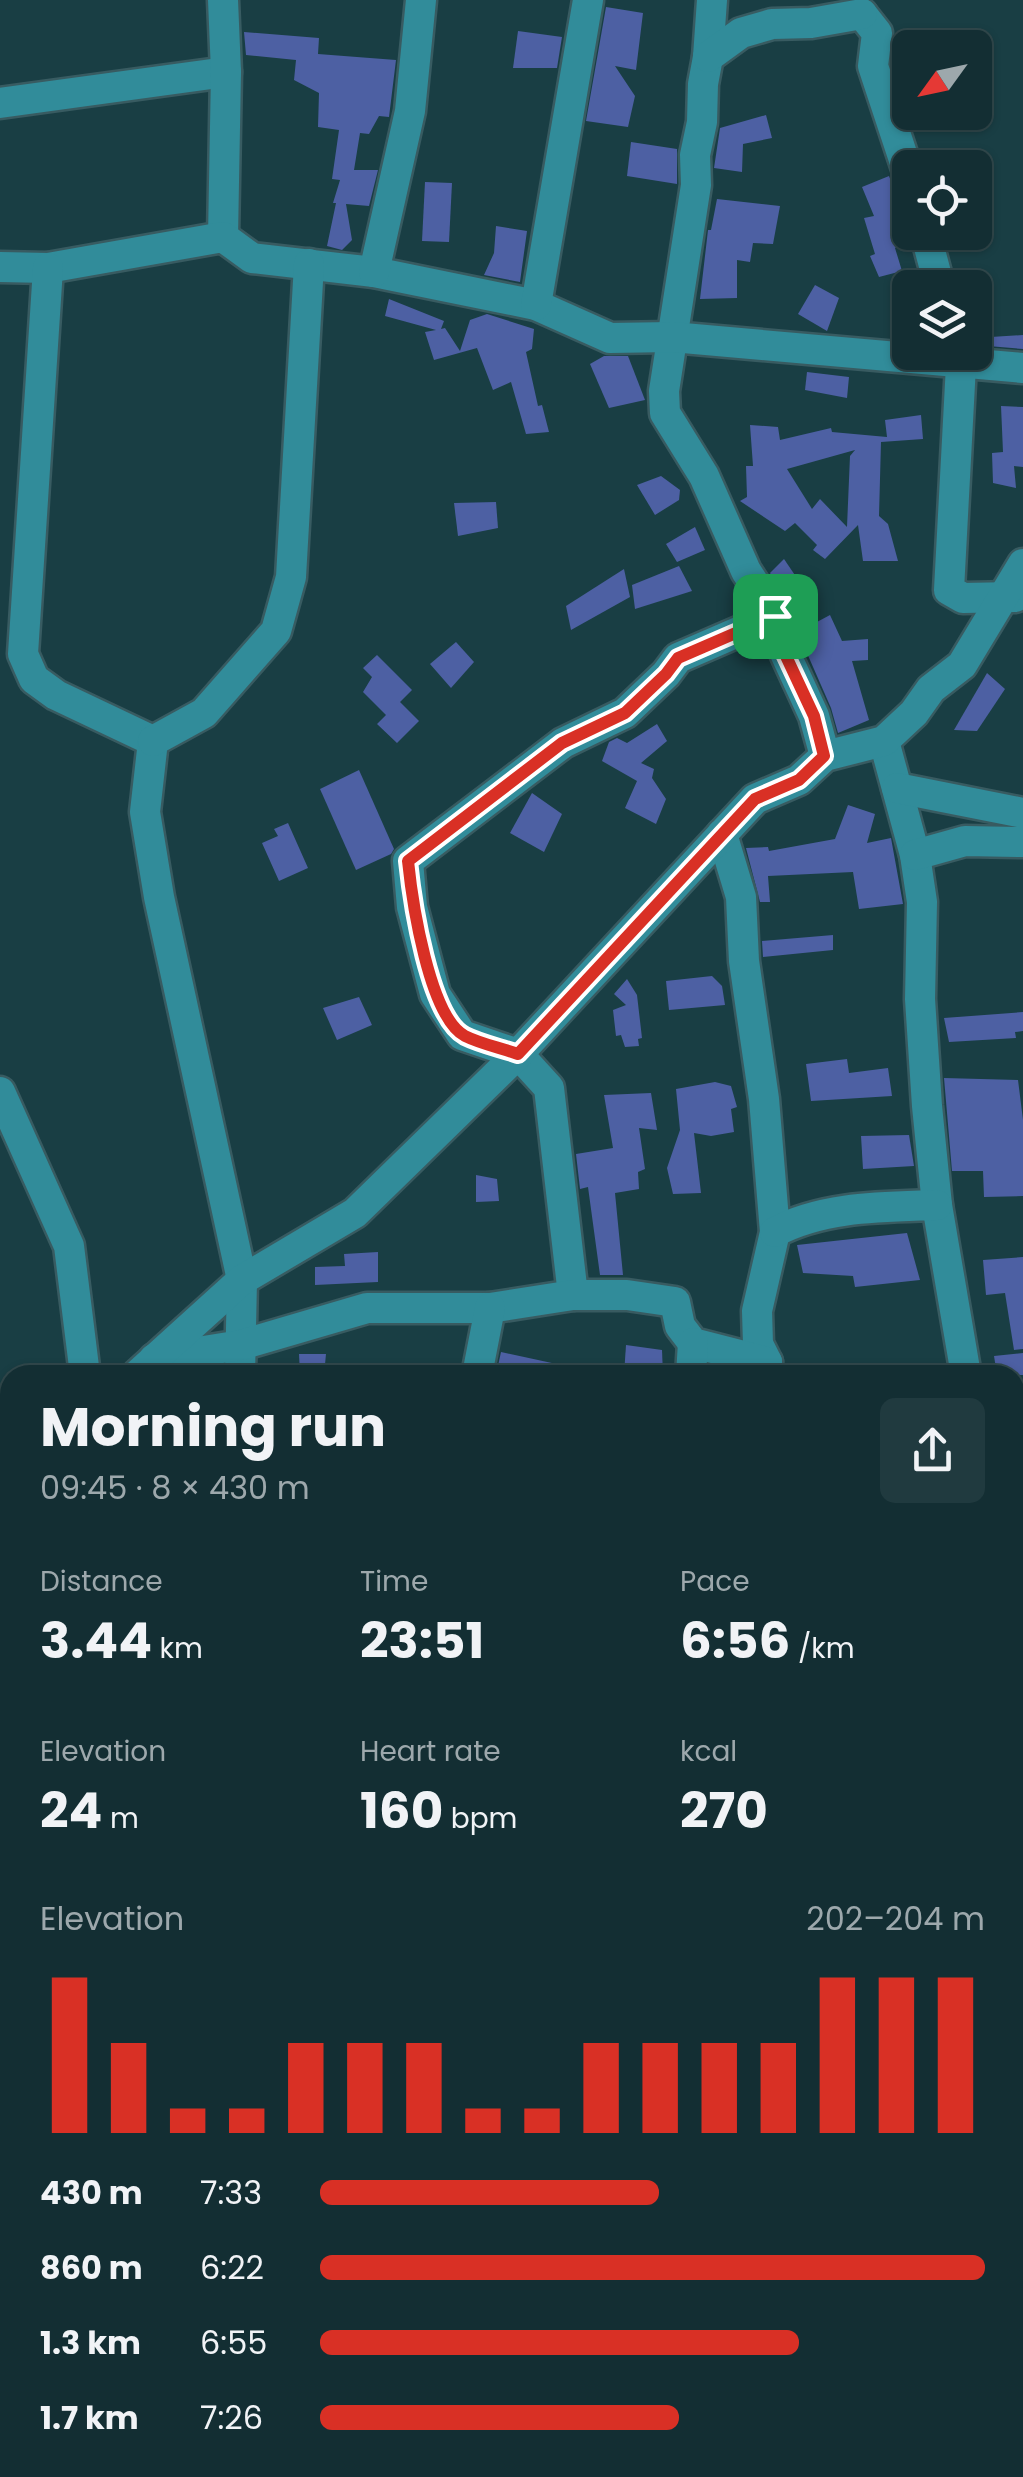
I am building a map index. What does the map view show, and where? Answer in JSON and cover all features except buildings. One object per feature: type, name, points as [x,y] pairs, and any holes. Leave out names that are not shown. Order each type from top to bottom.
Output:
[{"type":"street","points":[[223,0],[223,236]]},
{"type":"street","points":[[374,272],[410,112],[421,0]]},
{"type":"street","points":[[536,306],[588,0]]},
{"type":"street","points":[[712,0],[702,84],[702,122],[695,155],[696,186],[664,391],[666,412],[704,476],[746,571],[783,628],[785,654],[814,716],[824,756]]},
{"type":"street","points":[[708,57],[741,33],[772,24],[811,24],[864,7],[877,33],[873,66],[901,150]]},
{"type":"street","points":[[0,103],[226,72]]},
{"type":"street","points":[[0,267],[48,268],[223,236],[252,258],[374,272],[536,306],[610,338],[672,337],[892,353]]},
{"type":"street","points":[[153,742],[204,712],[276,630],[291,577],[308,264]]},
{"type":"street","points":[[48,268],[23,654],[34,679],[56,695],[153,742]]},
{"type":"street","points":[[992,363],[1023,368]]},
{"type":"street","points":[[959,370],[948,590],[963,598],[1011,598]]},
{"type":"street","points":[[147,1365],[242,1280],[355,1214],[518,1054],[755,799],[799,780],[824,756],[884,742],[914,713],[931,688],[962,666],[1011,598],[1023,564]]},
{"type":"street","points":[[573,1295],[549,1088],[518,1054],[462,1035],[435,994],[412,907],[408,861],[562,743],[625,713],[678,658],[775,616]]},
{"type":"street","points":[[153,742],[145,812],[158,896],[242,1280],[240,1360]]},
{"type":"street","points":[[884,742],[915,855],[922,902],[920,999],[936,1205],[964,1365]]},
{"type":"street","points":[[897,788],[1023,814]]},
{"type":"street","points":[[172,1365],[240,1360],[367,1308],[490,1308],[573,1295],[675,1302],[680,1326],[694,1343],[767,1362],[758,1344],[757,1310],[775,1232],[764,1099],[744,961],[741,897],[722,834]]},
{"type":"street","points":[[915,855],[964,841],[1023,842]]},
{"type":"street","points":[[0,1092],[68,1246],[84,1365]]},
{"type":"street","points":[[775,1232],[796,1220],[867,1208],[936,1205]]},
{"type":"street","points":[[479,1365],[490,1308]]},
{"type":"street","points":[[691,1365],[694,1343]]},
{"type":"route","points":[[775,616],[783,628],[785,654],[814,716],[824,756],[799,780],[755,799],[518,1054],[462,1035],[435,994],[412,907],[408,861],[562,743],[625,713],[678,658],[775,616]]}]
